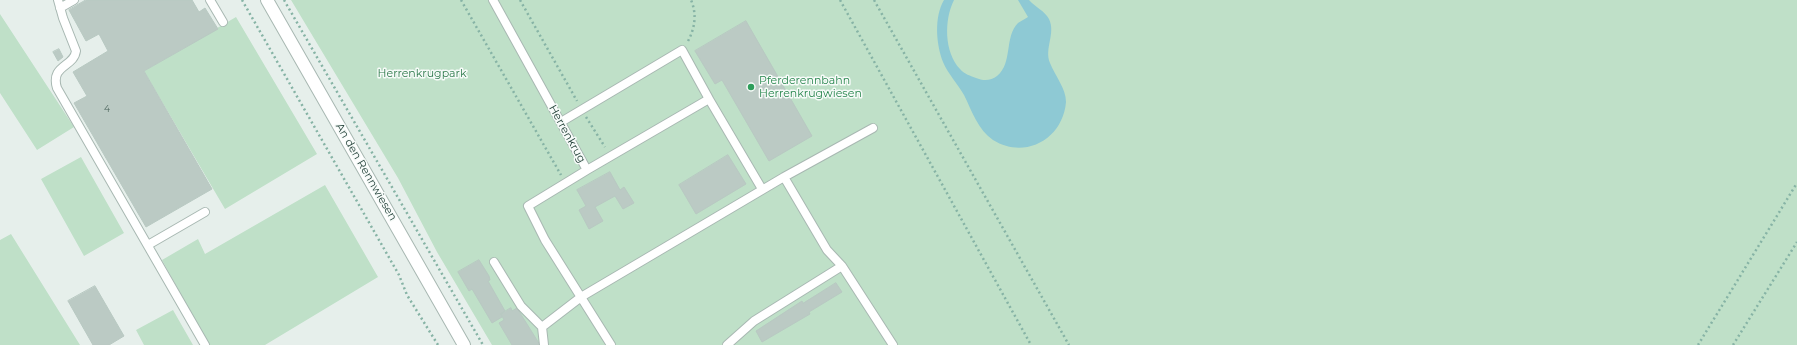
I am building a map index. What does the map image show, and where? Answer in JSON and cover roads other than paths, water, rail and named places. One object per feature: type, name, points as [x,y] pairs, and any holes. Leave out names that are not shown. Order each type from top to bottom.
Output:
[{"type":"street","name":"An den Rennwiesen","points":[[267,0],[464,345]]},
{"type":"lane","points":[[74,0],[59,4],[76,51],[75,56],[56,74],[55,80],[57,88],[205,345]]},
{"type":"lane","points":[[210,0],[223,22]]},
{"type":"lane","name":"Herrenkrug","points":[[493,0],[587,170],[565,182],[528,206],[545,240],[611,345]]},
{"type":"lane","points":[[560,122],[682,50],[762,189]]},
{"type":"lane","points":[[587,170],[709,99]]},
{"type":"lane","points":[[542,327],[581,297],[762,189],[873,128]]},
{"type":"lane","points":[[784,177],[826,250],[842,266],[893,345]]},
{"type":"lane","points":[[148,245],[205,212]]},
{"type":"lane","points":[[494,262],[521,306],[542,327],[544,345]]},
{"type":"lane","points":[[727,345],[754,321],[842,266]]},
{"type":"water","points":[[944,0],[954,0],[948,17],[947,26],[948,45],[951,54],[962,71],[981,80],[992,79],[1002,71],[1007,57],[1011,35],[1018,23],[1028,17],[1018,0],[1029,0],[1047,16],[1051,25],[1048,52],[1050,63],[1066,97],[1063,115],[1058,126],[1050,136],[1029,147],[1017,148],[1005,146],[993,140],[979,126],[964,95],[945,66],[941,55],[937,22]]},
{"type":"place","name":"Pferderennbahn Herrenkrugwiesen","points":[[751,87]]},
{"type":"park label","name":"Herrenkrugpark","points":[[422,74]]}]
